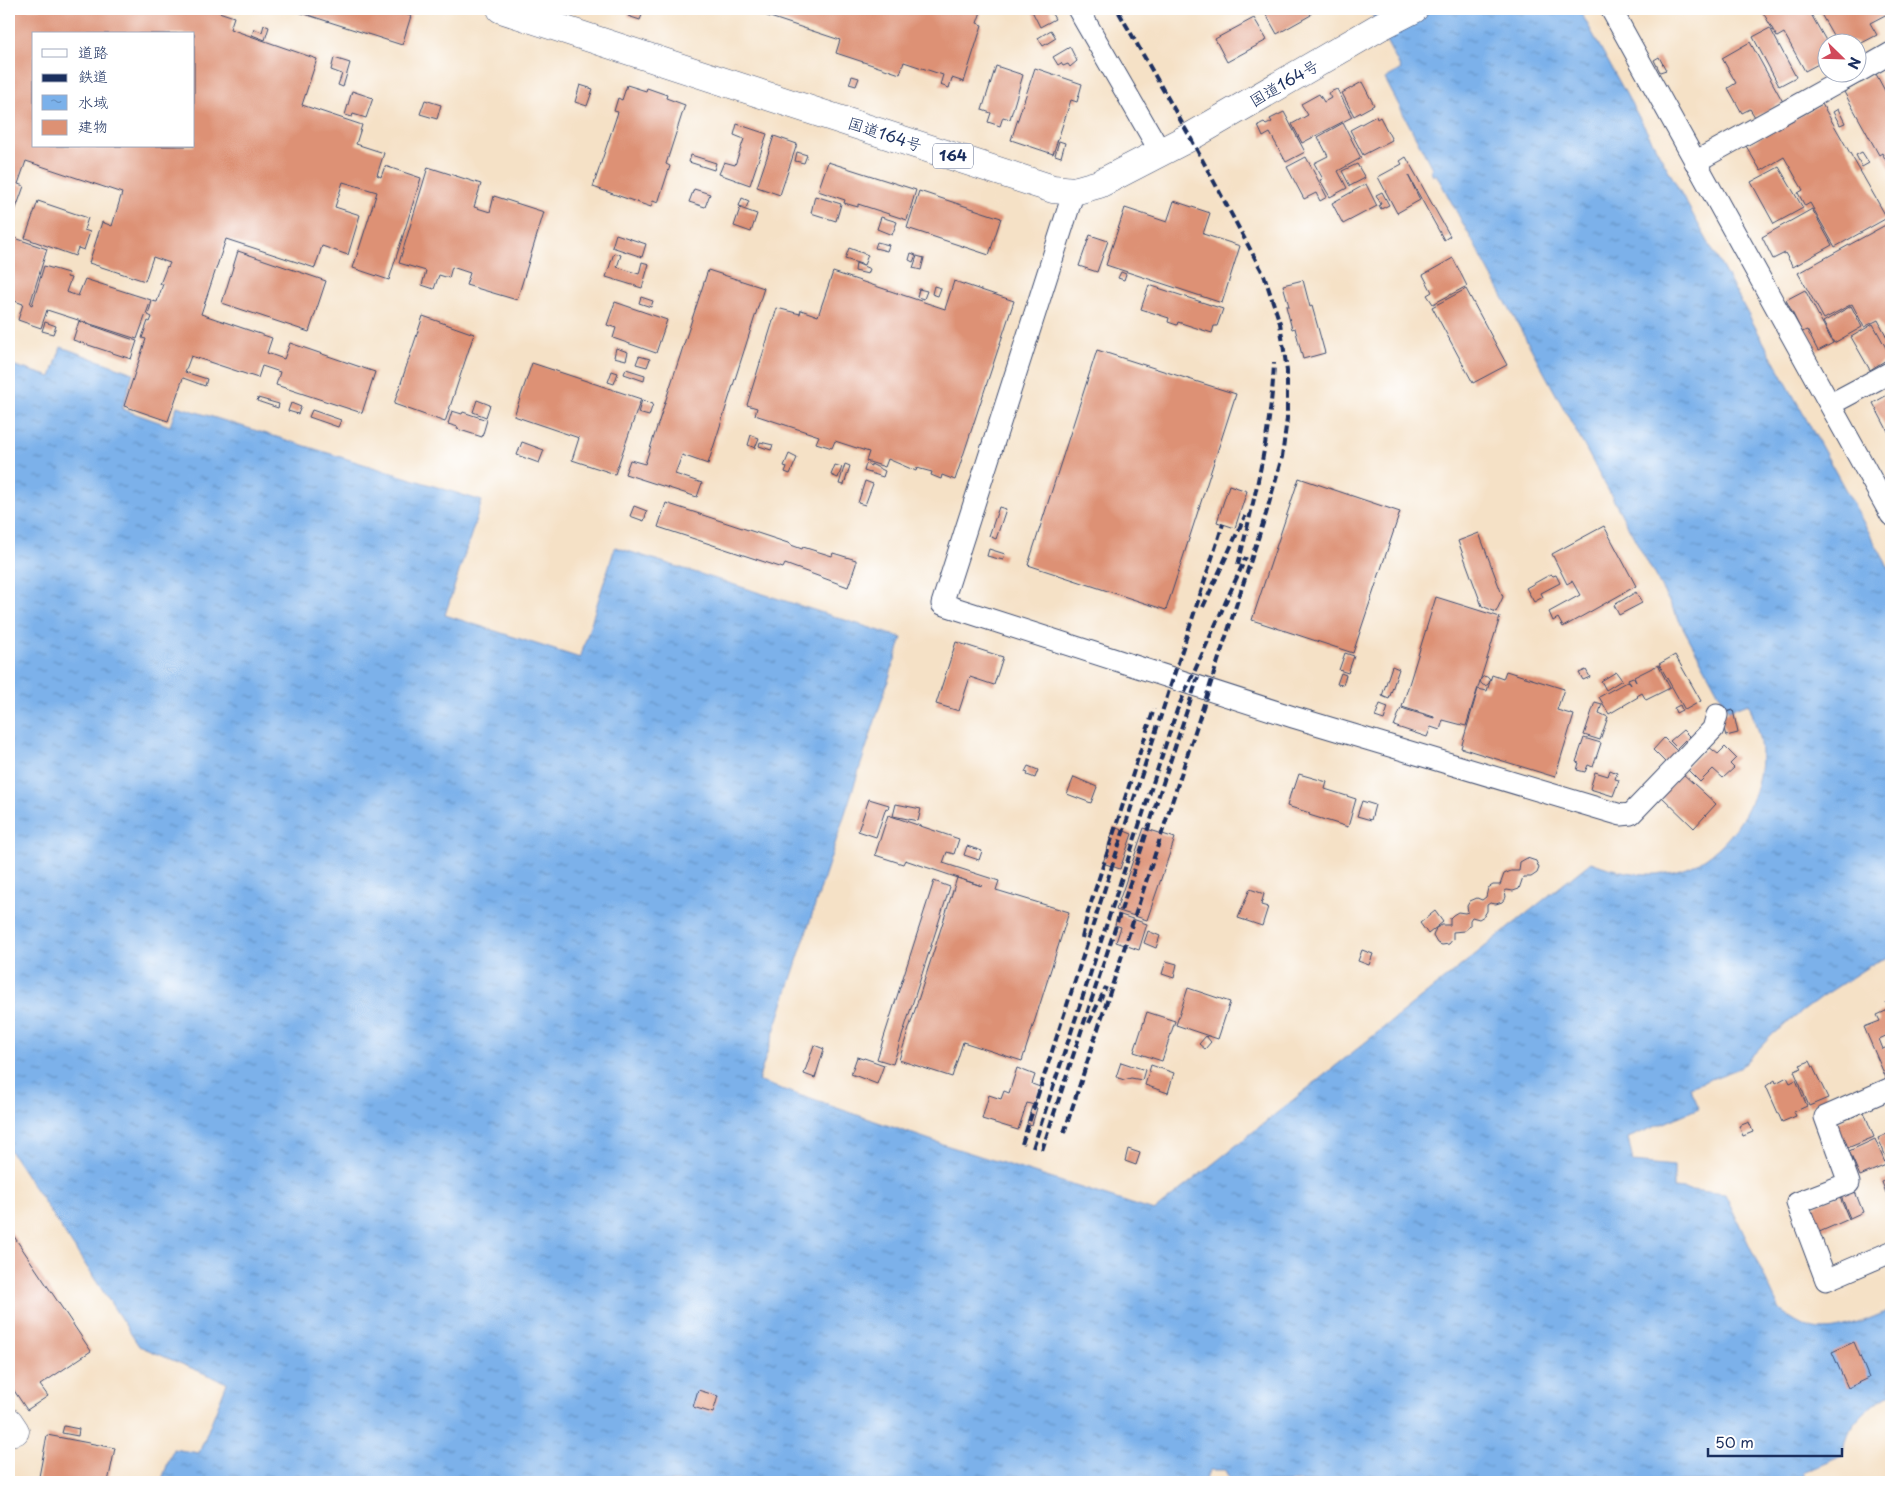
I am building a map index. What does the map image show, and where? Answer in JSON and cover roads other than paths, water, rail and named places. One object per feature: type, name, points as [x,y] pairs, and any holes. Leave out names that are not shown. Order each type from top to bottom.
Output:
[{"type":"highway","name":"国道164号","points":[[501,9],[1053,189],[1074,191],[1099,184],[1161,153],[1381,26],[1414,9]]},
{"type":"street","points":[[1078,9],[1161,153]]},
{"type":"street","points":[[1611,9],[1891,515]]},
{"type":"street","points":[[1868,66],[1891,53]]},
{"type":"street","points":[[1695,162],[1839,82]]},
{"type":"street","points":[[1074,191],[942,604],[1294,717],[1621,815],[1631,814],[1713,729],[1717,714]]},
{"type":"street","points":[[1831,404],[1891,372]]},
{"type":"street","points":[[1891,1088],[1825,1117],[1849,1183],[1797,1203],[1826,1280],[1891,1252]]},
{"type":"water","points":[[1369,9],[1579,9],[1891,572],[1891,956],[1874,963],[1823,996],[1774,1033],[1740,1068],[1690,1087],[1699,1108],[1628,1138],[1633,1162],[1674,1166],[1674,1188],[1725,1194],[1780,1310],[1792,1319],[1805,1326],[1824,1330],[1844,1327],[1891,1310],[1891,1392],[1872,1406],[1855,1423],[1846,1438],[1843,1456],[1803,1473],[1807,1482],[1230,1482],[1225,1470],[1210,1470],[1203,1482],[161,1482],[173,1449],[199,1453],[227,1383],[139,1346],[9,1149],[9,364],[51,377],[61,347],[133,373],[122,409],[170,426],[177,406],[482,501],[445,615],[580,658],[615,547],[902,638],[758,1081],[942,1144],[1154,1211],[1591,862],[1615,870],[1654,874],[1680,870],[1706,858],[1719,847],[1740,822],[1749,807],[1759,775],[1760,745],[1749,703],[1728,710],[1436,174],[1433,176],[1430,170],[1432,168],[1385,79],[1401,69]]},
{"type":"railway","points":[[1064,1133],[1266,514],[1282,457],[1287,419],[1287,371],[1280,323],[1264,275],[1190,137],[1117,9]]},
{"type":"railway","points":[[1238,565],[1266,440],[1274,363]]},
{"type":"railway","points":[[1203,607],[1245,516]]},
{"type":"railway","points":[[1022,1144],[1223,524]]},
{"type":"railway","points":[[1033,1148],[1177,710],[1246,557]]},
{"type":"railway","points":[[1042,1150],[1198,677]]},
{"type":"railway","points":[[1082,938],[1088,912],[1154,709]]},
{"type":"railway","points":[[1089,1023],[1106,987]]}]
